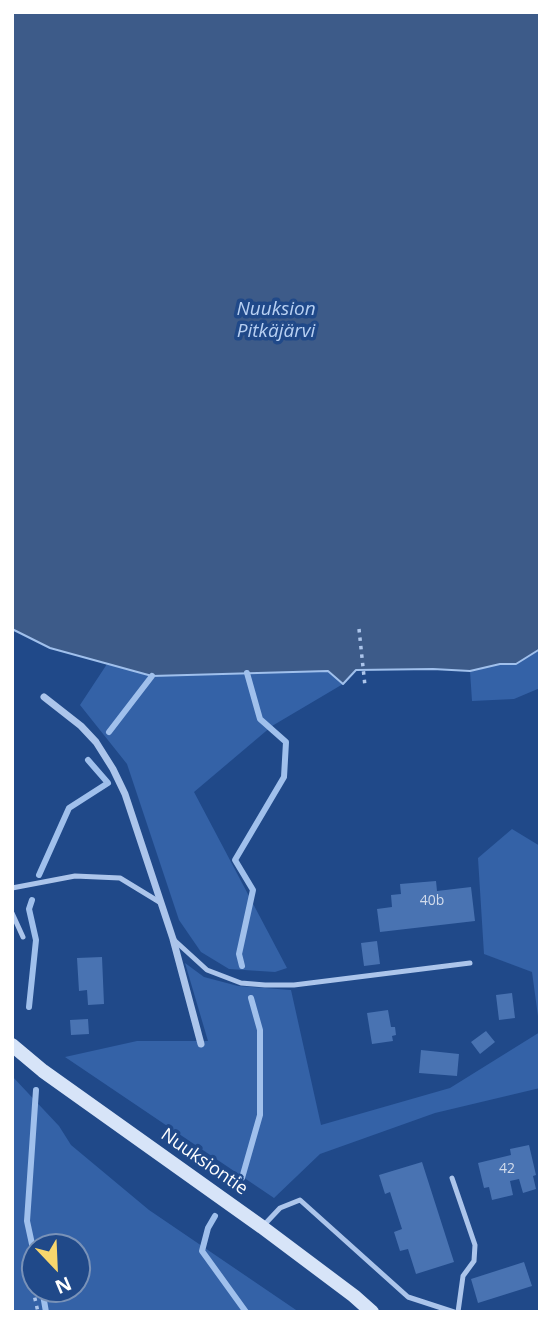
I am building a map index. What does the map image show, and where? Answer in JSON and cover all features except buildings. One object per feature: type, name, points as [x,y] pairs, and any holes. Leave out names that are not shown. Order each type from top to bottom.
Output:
[{"type":"street","points":[[44,697],[81,726],[96,742],[125,794],[173,939],[201,1044]]},
{"type":"street","name":"Nuuksiontie","points":[[12,1045],[43,1071],[262,1227],[372,1312]]},
{"type":"lane","points":[[12,888],[75,876],[120,878],[161,903]]},
{"type":"lane","points":[[12,913],[23,937]]},
{"type":"lane","points":[[173,939],[207,970],[241,983],[294,985],[470,964]]},
{"type":"lane","points":[[262,1227],[280,1209],[300,1200],[408,1297],[456,1312],[463,1276],[474,1261],[475,1245],[452,1178]]},
{"type":"path","points":[[359,629],[365,686]]},
{"type":"shaded area","points":[[540,649],[540,688],[514,699],[472,701],[470,671],[500,664],[516,664]]},
{"type":"shaded area","points":[[107,664],[152,676],[329,671],[343,684],[272,726],[194,792],[287,968],[275,972],[229,969],[201,952],[179,920],[127,764],[80,705]]},
{"type":"shaded area","points":[[512,829],[540,846],[540,1031],[532,972],[484,954],[478,858]]},
{"type":"shaded area","points":[[185,963],[204,977],[238,986],[291,990],[321,1125],[450,1088],[540,1032],[540,1088],[435,1113],[320,1154],[274,1198],[65,1057],[137,1041],[208,1041]]},
{"type":"shaded area","points":[[12,1076],[59,1126],[71,1145],[149,1210],[299,1312],[12,1312]]},
{"type":"water","name":"Nuuksion Pitkäjärvi","points":[[12,12],[540,12],[540,649],[516,664],[500,664],[470,671],[356,670],[343,684],[328,671],[152,676],[50,648],[12,629]]},
{"type":"waterway","points":[[242,966],[239,954],[253,890],[235,860],[284,777],[286,742],[260,719],[247,673]]},
{"type":"waterway","points":[[109,732],[152,676]]},
{"type":"waterway","points":[[39,875],[69,808],[108,783],[88,760]]},
{"type":"waterway","points":[[29,1007],[36,940],[29,909],[32,900]]},
{"type":"waterway","points":[[242,1178],[260,1115],[260,1030],[251,998]]},
{"type":"waterway","points":[[30,1233],[27,1221],[36,1090]]},
{"type":"waterway","points":[[215,1216],[208,1228],[202,1251],[246,1312]]},
{"type":"waterway","points":[[44,1303],[46,1312]]}]
